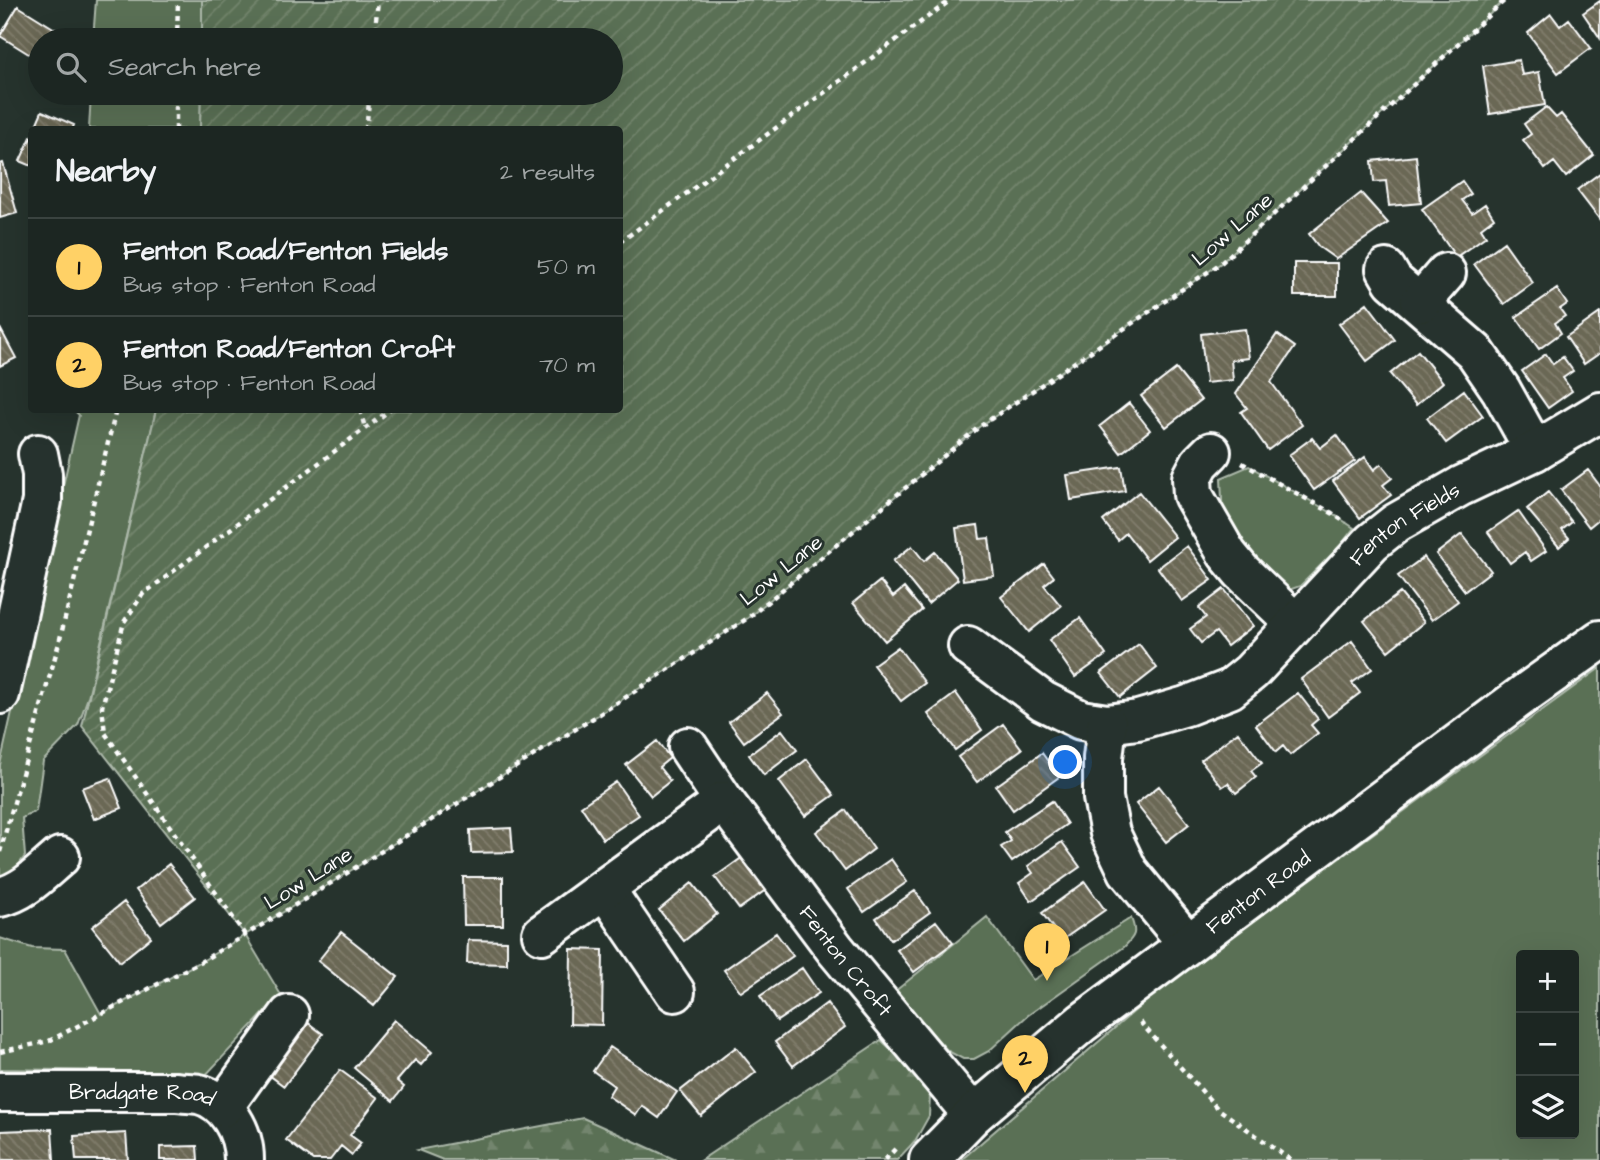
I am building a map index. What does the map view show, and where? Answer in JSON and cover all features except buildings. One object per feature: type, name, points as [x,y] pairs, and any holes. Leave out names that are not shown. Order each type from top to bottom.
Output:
[{"type":"street","points":[[1386,269],[1393,281],[1475,352],[1501,390],[1535,451]]},
{"type":"street","points":[[1420,303],[1446,273]]},
{"type":"street","name":"Fenton Fields","points":[[968,646],[1043,701],[1081,720],[1107,724],[1138,720],[1186,706],[1230,689],[1251,673],[1372,542],[1396,523],[1535,451],[1600,412]]},
{"type":"street","points":[[1211,452],[1200,463],[1192,478],[1193,495],[1227,554],[1295,624]]},
{"type":"street","points":[[0,694],[42,501],[42,474],[38,454]]},
{"type":"street","name":"Fenton Road","points":[[929,1160],[973,1115],[1083,1023],[1600,640]]},
{"type":"street","points":[[1107,724],[1102,758],[1103,798],[1110,833],[1128,871],[1188,944]]},
{"type":"street","name":"Fenton Croft","points":[[688,747],[724,801],[835,948],[973,1115]]},
{"type":"street","points":[[542,934],[724,801]]},
{"type":"street","points":[[0,897],[9,895],[29,883],[60,857]]},
{"type":"street","points":[[605,889],[674,992]]},
{"type":"street","points":[[223,1107],[289,1015]]},
{"type":"street","name":"Bradgate Road","points":[[0,1092],[176,1092],[200,1095],[223,1107],[237,1126],[244,1160]]},
{"type":"path","points":[[177,0],[177,28]]},
{"type":"path","points":[[375,28],[378,0]]},
{"type":"path","points":[[623,240],[951,0]]},
{"type":"path","name":"Low Lane","points":[[0,1052],[48,1041],[202,961],[583,725],[748,618],[979,427],[1221,263],[1505,0]]},
{"type":"path","points":[[176,105],[176,126]]},
{"type":"path","points":[[366,126],[369,105]]},
{"type":"path","points":[[0,852],[59,643],[115,413]]},
{"type":"path","points":[[361,413],[365,428]]},
{"type":"path","points":[[245,935],[105,733],[102,707],[124,622],[143,594],[386,413]]},
{"type":"path","points":[[1211,452],[1249,466],[1332,513],[1372,542]]},
{"type":"path","points":[[1117,997],[1217,1108],[1291,1160]]},
{"type":"green space","points":[[96,0],[202,0],[202,28],[94,28]]},
{"type":"green space","points":[[202,0],[1505,0],[1221,263],[979,427],[748,618],[606,710],[245,935],[82,726],[155,413],[623,413],[623,126],[200,126],[201,105],[623,105],[623,28],[202,28]]},
{"type":"green space","points":[[90,105],[201,105],[200,126],[89,126]]},
{"type":"green space","points":[[77,413],[155,413],[88,697],[78,725],[43,761],[36,811],[22,818],[25,856],[13,873],[0,880],[0,765],[79,415]]},
{"type":"green space","points":[[1249,466],[1354,528],[1300,586],[1289,590],[1277,588],[1223,521],[1221,478]]},
{"type":"green space","points":[[1600,668],[1600,1160],[961,1160],[1159,990]]},
{"type":"green space","points":[[987,917],[1033,980],[1131,918],[1134,931],[1133,937],[1124,947],[1027,1016],[989,1051],[974,1059],[963,1059],[948,1051],[894,992]]},
{"type":"green space","points":[[245,935],[281,995],[203,1078],[123,1071],[0,1069],[0,938],[32,948],[65,949],[101,1014],[202,961]]},
{"type":"green space","points":[[881,1040],[907,1064],[930,1095],[929,1116],[915,1141],[897,1160],[701,1160]]},
{"type":"green space","points":[[583,1118],[676,1160],[443,1160],[418,1150]]},
{"type":"place","name":"Fenton Road/Fenton Fields","points":[[1047,981]]},
{"type":"place","name":"Fenton Road/Fenton Croft","points":[[1025,1093]]}]
